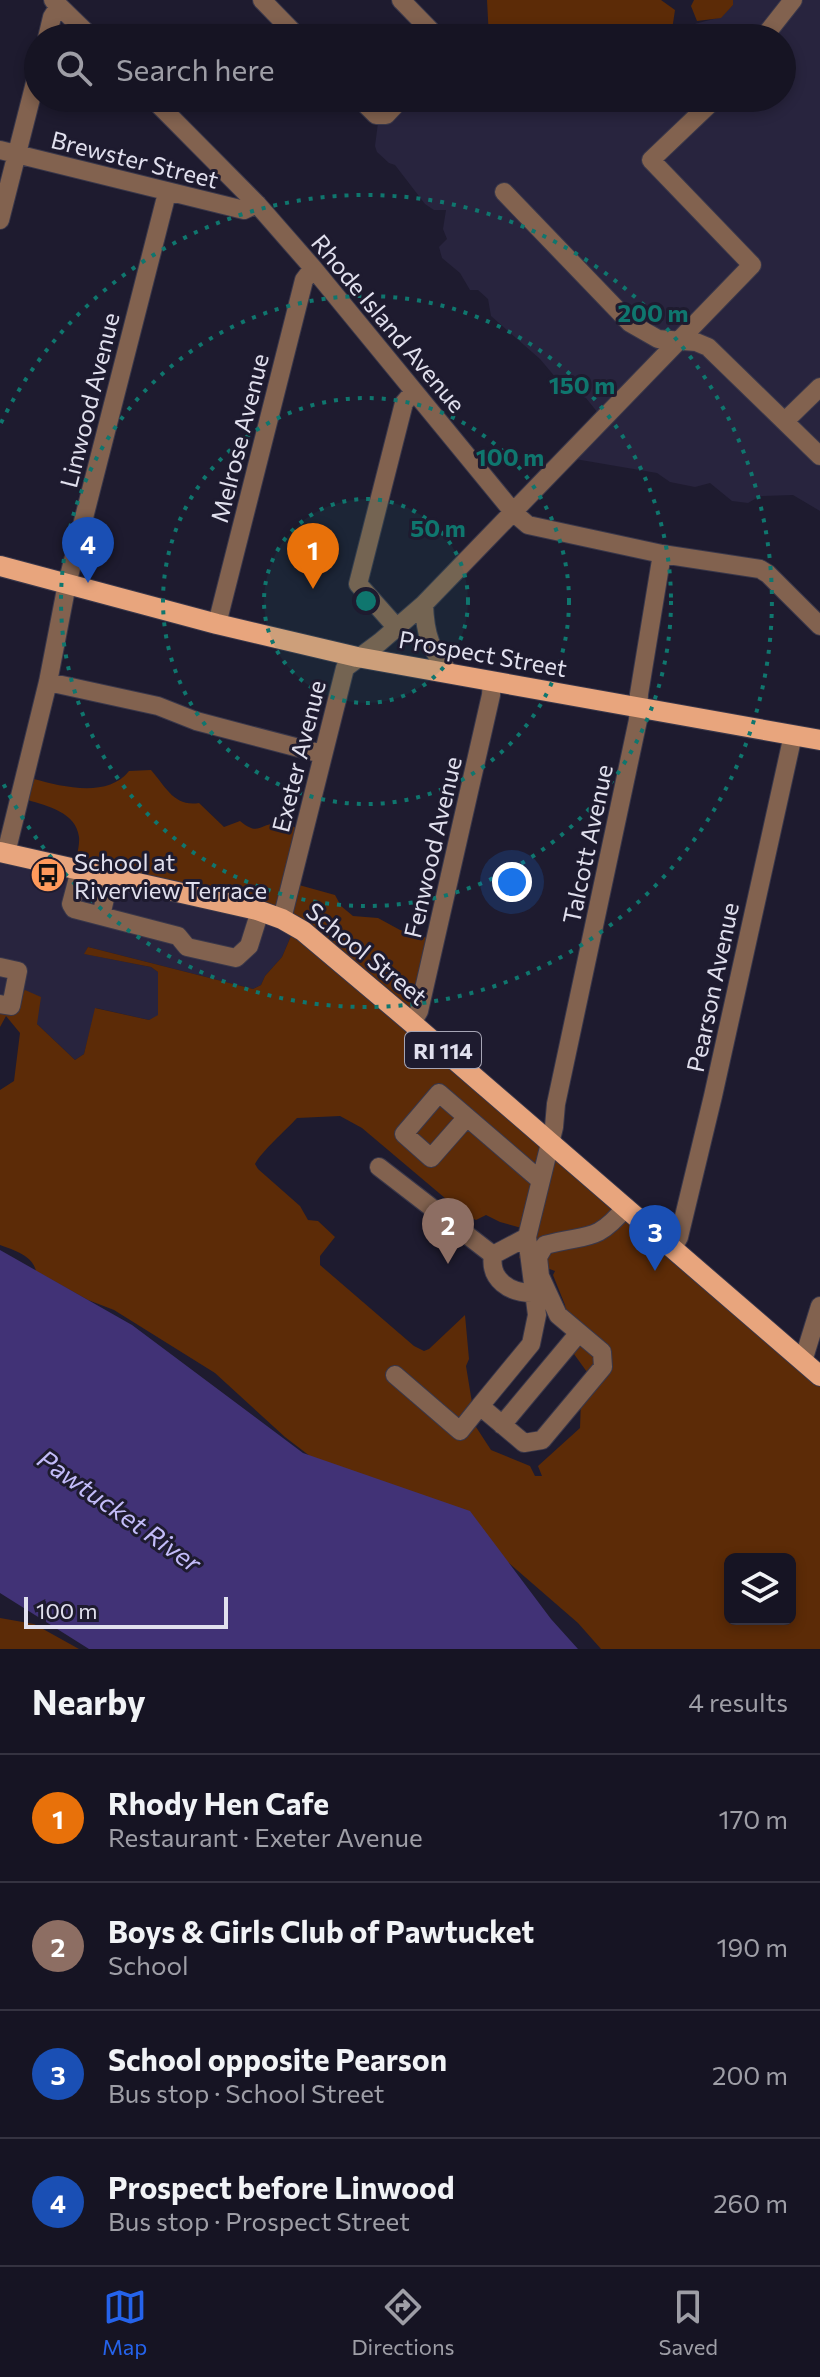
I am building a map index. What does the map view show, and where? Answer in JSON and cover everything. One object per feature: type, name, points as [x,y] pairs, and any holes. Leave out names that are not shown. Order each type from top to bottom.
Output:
[{"type":"main road","name":"Prospect Street","points":[[0,566],[217,624],[357,657],[820,740]]},
{"type":"main road","name":"School Street","points":[[3,852],[260,911],[303,931],[820,1376]]},
{"type":"street","points":[[262,0],[285,24]]},
{"type":"street","points":[[401,0],[424,24]]},
{"type":"street","points":[[774,24],[793,0]]},
{"type":"street","points":[[50,24],[56,3],[78,24]]},
{"type":"street","points":[[0,220],[8,152],[24,109]]},
{"type":"street","name":"Rhode Island Avenue","points":[[166,112],[257,204],[514,513],[528,525],[662,554],[760,569],[820,626]]},
{"type":"street","points":[[357,657],[424,604],[752,265],[651,160],[701,112]]},
{"type":"street","name":"Brewster Street","points":[[8,152],[244,210],[257,204]]},
{"type":"street","points":[[504,192],[630,323],[658,339],[696,342],[708,347],[820,456]]},
{"type":"street","name":"Linwood Avenue","points":[[3,852],[48,682],[67,584],[167,193]]},
{"type":"street","name":"Melrose Avenue","points":[[217,624],[304,280],[313,268]]},
{"type":"street","points":[[785,421],[820,387]]},
{"type":"street","points":[[397,628],[361,589],[358,577],[404,403],[414,391]]},
{"type":"street","name":"Talcott Avenue","points":[[395,1375],[460,1431],[531,1344],[537,1315],[527,1237],[550,1142],[631,756],[662,554]]},
{"type":"street","points":[[424,604],[425,626],[432,651],[450,674]]},
{"type":"street","name":"Exeter Avenue","points":[[282,919],[345,668],[357,657]]},
{"type":"street","name":"Fenwood Avenue","points":[[412,1023],[419,1011],[444,905],[492,681]]},
{"type":"street","points":[[48,682],[158,706],[196,721],[322,754]]},
{"type":"street","name":"Pearson Avenue","points":[[673,1248],[679,1237],[713,1096],[793,735]]},
{"type":"street","points":[[80,870],[71,904],[74,909],[178,936],[187,947],[236,958],[249,946],[260,911]]},
{"type":"street","points":[[101,916],[110,877]]},
{"type":"street","points":[[0,967],[18,971],[11,1006],[0,1004]]},
{"type":"street","points":[[467,1117],[540,1180]]},
{"type":"street","points":[[379,1167],[493,1255]]},
{"type":"street","points":[[480,1406],[524,1443],[542,1440],[603,1367],[602,1352],[558,1315],[540,1276],[538,1257],[545,1245],[595,1236],[626,1207]]},
{"type":"street","points":[[493,1255],[527,1237]]},
{"type":"street","points":[[493,1255],[491,1265],[508,1289],[532,1293]]},
{"type":"street","points":[[803,1361],[820,1306]]},
{"type":"street","points":[[502,1425],[578,1334]]},
{"type":"shaded area","points":[[487,0],[661,0],[675,10],[673,24],[488,24]]},
{"type":"shaded area","points":[[694,0],[733,0],[733,5],[721,18],[697,21],[691,6]]},
{"type":"shaded area","points":[[733,0],[820,0],[820,511],[793,495],[760,496],[748,503],[732,501],[710,483],[695,487],[670,482],[657,473],[575,459],[606,423],[586,398],[567,391],[540,359],[491,316],[488,299],[478,290],[470,290],[460,273],[442,258],[439,247],[447,239],[443,229],[446,210],[434,210],[425,204],[395,165],[377,152],[375,146],[379,115],[383,112],[796,112],[796,24],[695,24],[721,17],[733,5]]},
{"type":"shaded area","points":[[151,770],[177,799],[199,803],[224,827],[240,821],[255,829],[280,823],[307,832],[299,885],[335,895],[341,906],[353,916],[378,918],[400,930],[441,942],[424,1022],[820,1377],[820,1649],[601,1649],[578,1623],[479,1537],[319,1463],[285,1437],[215,1373],[114,1310],[88,1300],[36,1271],[27,1258],[0,1245],[0,1090],[14,1081],[20,1033],[6,1016],[0,1027],[0,1012],[25,990],[41,997],[37,1024],[75,1060],[84,1054],[95,1008],[149,1020],[158,1015],[158,972],[151,967],[84,954],[88,947],[253,989],[261,985],[282,957],[294,929],[74,871],[79,841],[77,828],[60,811],[28,800],[34,779],[71,787],[97,788],[120,779],[129,771]],"holes":[[[340,1116],[362,1128],[465,1215],[476,1220],[486,1215],[525,1229],[519,1258],[555,1271],[553,1275],[565,1305],[571,1350],[595,1383],[581,1399],[580,1428],[538,1466],[542,1476],[535,1476],[530,1466],[491,1450],[476,1427],[466,1366],[469,1359],[465,1315],[429,1349],[424,1351],[414,1346],[320,1265],[320,1256],[335,1237],[318,1221],[308,1220],[300,1206],[255,1164],[297,1118]]]},
{"type":"shaded area","points":[[0,856],[294,929],[282,957],[261,985],[253,989],[88,947],[85,954],[151,967],[158,972],[158,1016],[149,1020],[96,1008],[84,1054],[75,1060],[37,1024],[0,1012]]},
{"type":"shaded area","points":[[0,1618],[34,1624],[79,1649],[0,1649]]},
{"type":"water","name":"Pawtucket River","points":[[0,1250],[132,1325],[303,1453],[470,1511],[551,1619],[578,1649],[89,1649],[0,1593]]},
{"type":"place","name":"Prospect before Linwood","points":[[88,583]]},
{"type":"place","name":"Rhody Hen Cafe","points":[[313,589]]},
{"type":"place","name":"School at Riverview Terrace","points":[[48,875]]},
{"type":"place","name":"Boys & Girls Club of Pawtucket","points":[[448,1264]]},
{"type":"place","name":"School opposite Pearson","points":[[655,1271]]}]
